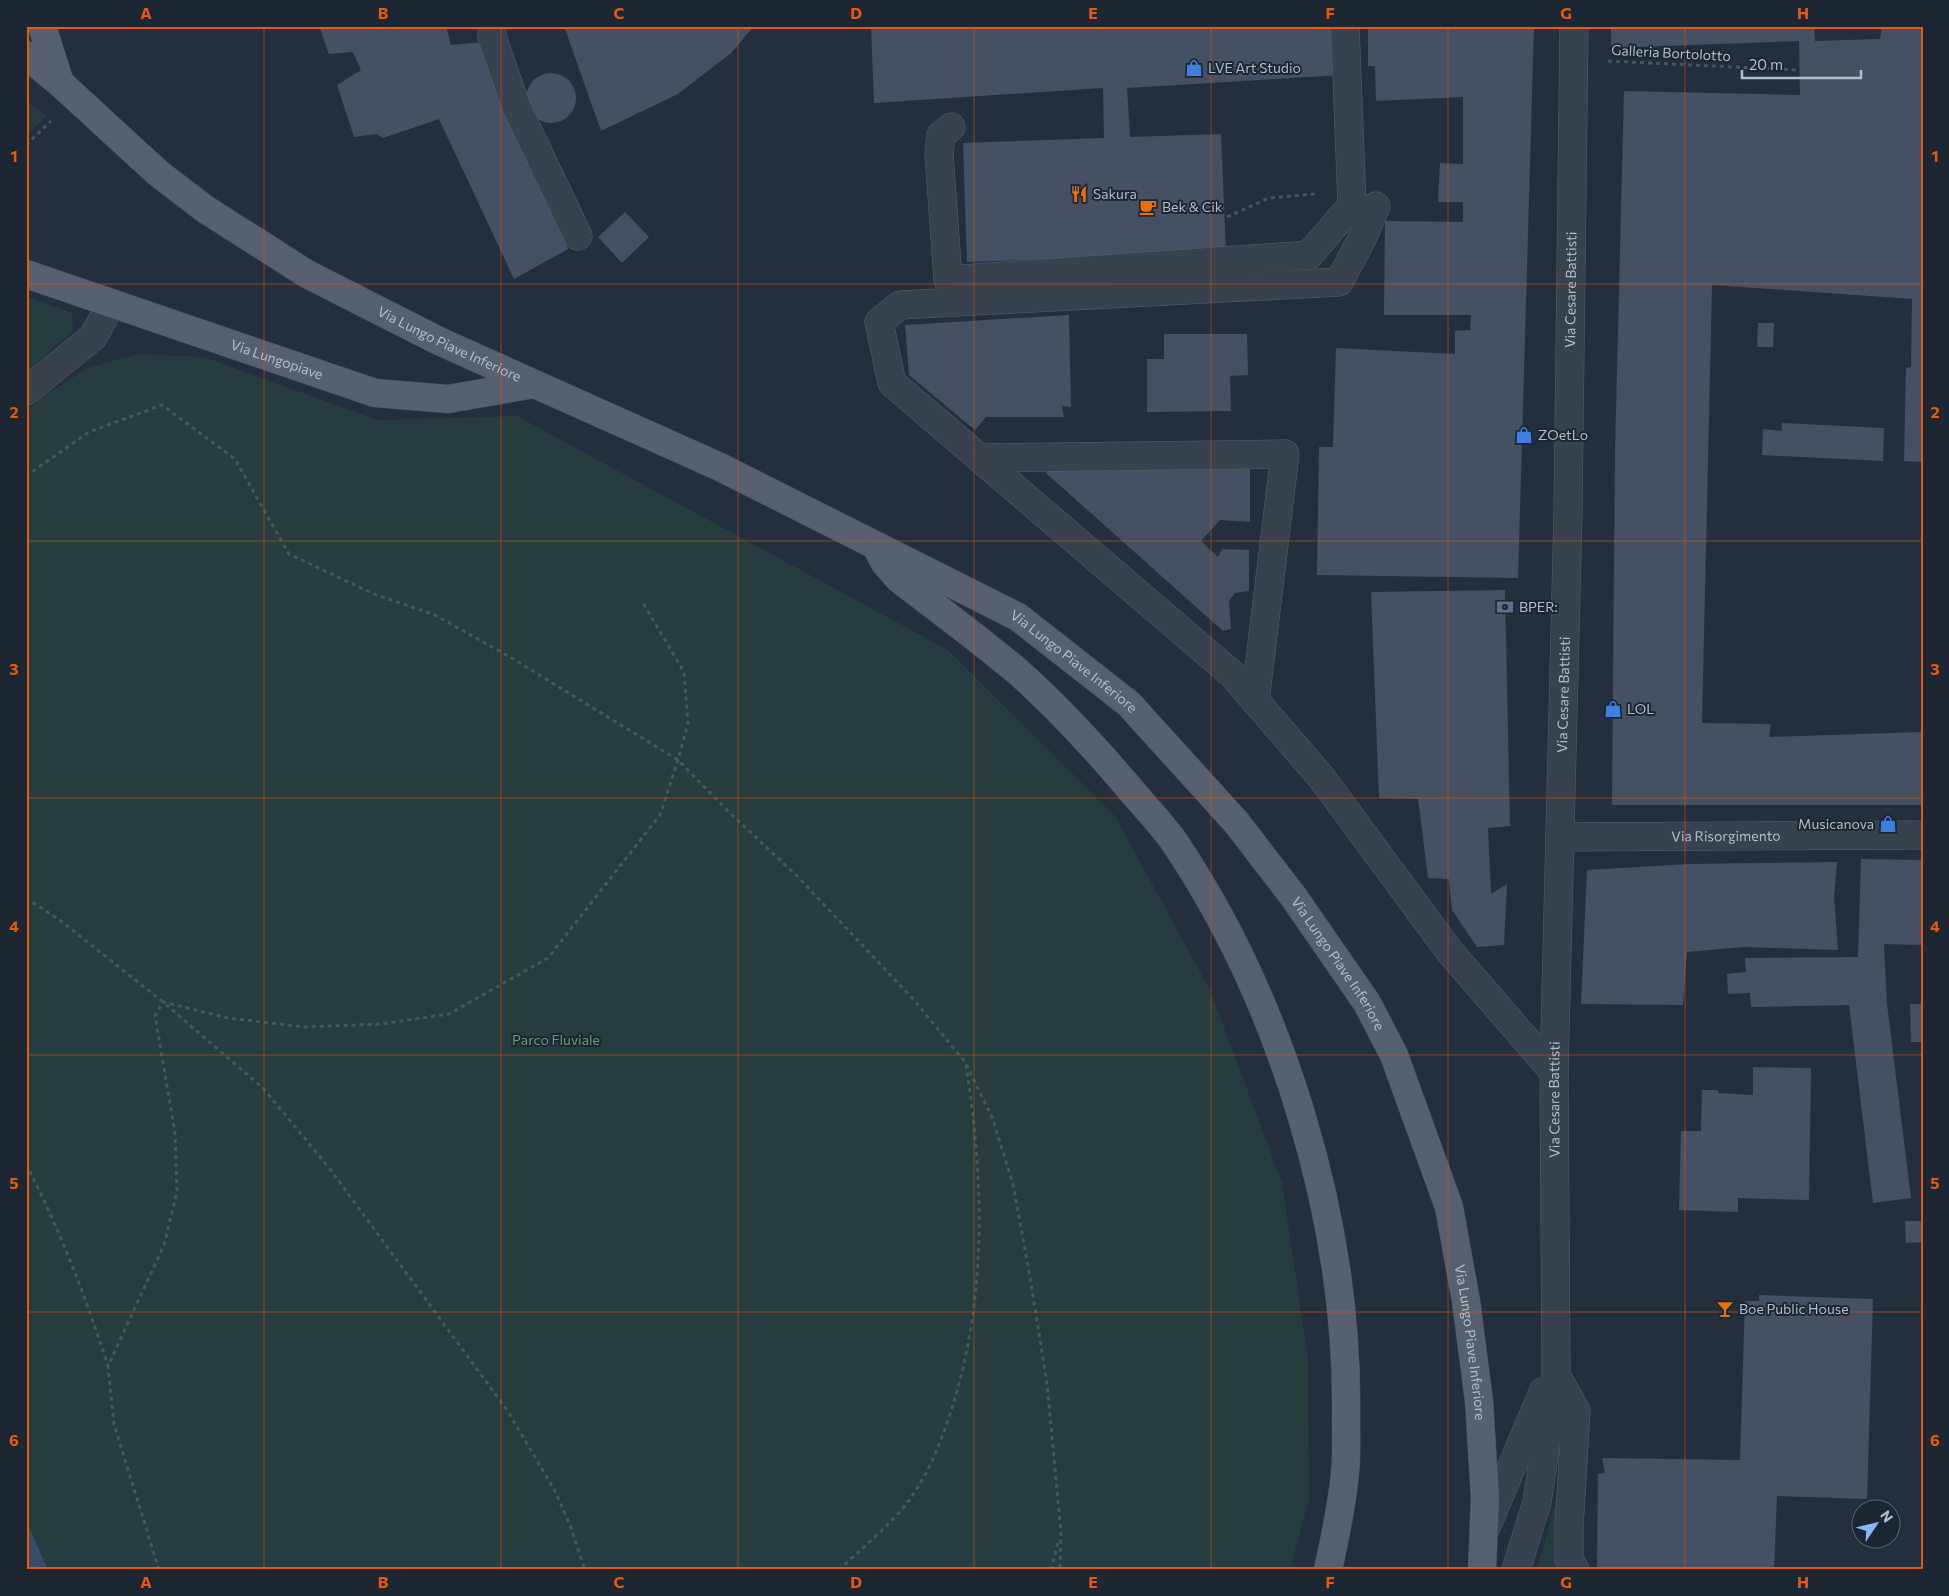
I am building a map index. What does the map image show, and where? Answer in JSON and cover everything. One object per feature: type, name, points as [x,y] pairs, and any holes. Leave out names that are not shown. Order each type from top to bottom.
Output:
[{"type":"main road","name":"Via Lungo Piave Inferiore","points":[[42,26],[60,83]]},
{"type":"main road","name":"Via Lungo Piave Inferiore","points":[[26,55],[60,83],[158,173],[260,246],[368,306],[441,342],[720,468],[1018,617],[1129,704],[1236,822],[1293,896],[1367,1003],[1394,1055],[1449,1207],[1466,1301],[1478,1401],[1485,1530],[1482,1570]]},
{"type":"main road","name":"Via Lungopiave","points":[[26,274],[376,393],[448,399],[534,384]]},
{"type":"main road","points":[[876,546],[885,563],[899,578],[1017,672],[1068,720],[1116,772],[1172,838],[1216,911],[1249,979],[1279,1050],[1303,1120],[1326,1209],[1342,1298],[1347,1387],[1346,1472],[1328,1570]]},
{"type":"street","points":[[492,26],[492,37],[516,106],[578,236]]},
{"type":"street","points":[[1345,26],[1364,206],[1363,237],[1339,282],[900,305],[879,322],[892,383],[1233,674],[1321,777],[1450,952],[1554,1072]]},
{"type":"street","name":"Via Cesare Battisti","points":[[1516,1570],[1537,1502],[1555,1369],[1554,1072],[1568,493],[1574,26]]},
{"type":"street","points":[[951,127],[941,135],[939,153],[948,280],[1309,255],[1364,206]]},
{"type":"street","points":[[26,391],[93,337],[112,303]]},
{"type":"street","points":[[980,458],[1285,454],[1256,701]]},
{"type":"street","name":"Via Risorgimento","points":[[1560,837],[1923,835]]},
{"type":"street","name":"Via Cesare Battisti","points":[[1485,1530],[1555,1369]]},
{"type":"street","name":"Via Cesare Battisti","points":[[1555,1369],[1576,1411],[1569,1528],[1569,1558],[1575,1570]]},
{"type":"path","name":"Galleria Bortolotto","points":[[1574,59],[1797,70]]},
{"type":"path","points":[[26,145],[49,124]]},
{"type":"path","points":[[1227,216],[1269,198],[1330,193],[1364,206]]},
{"type":"path","points":[[26,476],[90,432],[162,405],[235,459],[289,554],[374,594],[435,615],[510,657],[678,760],[729,812],[798,877],[900,985],[965,1062],[992,1117],[1013,1184],[1030,1277],[1046,1384],[1062,1532],[1060,1570]]},
{"type":"path","points":[[163,1002],[228,1018],[305,1027],[380,1024],[449,1014],[548,958],[660,815],[688,723],[684,672],[643,603]]},
{"type":"path","points":[[26,898],[61,921],[163,1002],[263,1088],[330,1169],[506,1410],[555,1491],[570,1524],[585,1570]]},
{"type":"path","points":[[108,1366],[164,1245],[177,1192],[175,1133],[156,1016],[163,1002]]},
{"type":"path","points":[[839,1570],[906,1504],[938,1450],[961,1379],[977,1288],[980,1214],[976,1126],[965,1062]]},
{"type":"path","points":[[26,1164],[54,1219],[84,1292],[108,1366],[114,1424],[159,1570]]},
{"type":"path","points":[[1051,1570],[1062,1532]]},
{"type":"green space","points":[[26,100],[47,116],[26,135]]},
{"type":"green space","points":[[26,296],[72,313],[73,331],[26,372]]},
{"type":"green space","name":"Parco Fluviale","points":[[138,354],[204,357],[377,420],[517,416],[948,650],[1115,816],[1210,990],[1282,1183],[1308,1359],[1309,1499],[1290,1570],[48,1570],[26,1520],[26,411],[42,397],[88,368]]},
{"type":"green space","points":[[1558,1494],[1561,1494],[1555,1524],[1555,1541],[1566,1570],[1537,1570]]},
{"type":"water","points":[[26,1520],[48,1570],[26,1570]]},
{"type":"building","points":[[319,26],[452,26],[447,29],[451,45],[484,42],[501,95],[568,249],[514,279],[439,119],[383,138],[376,134],[354,137],[337,85],[361,70],[353,52],[329,54]]},
{"type":"building","points":[[564,26],[754,26],[731,53],[678,94],[601,131]]},
{"type":"building","points":[[871,26],[1337,26],[1342,75],[1127,88],[1130,137],[1221,134],[1226,253],[967,262],[963,143],[1104,138],[1103,88],[874,103]]},
{"type":"building","points":[[1368,26],[1534,26],[1518,578],[1317,575],[1319,447],[1333,447],[1336,348],[1455,354],[1455,331],[1470,330],[1471,315],[1384,315],[1385,221],[1463,222],[1463,202],[1438,202],[1440,163],[1463,164],[1463,97],[1376,101],[1375,66],[1368,66]]},
{"type":"building","points":[[1611,26],[1814,26],[1815,41],[1880,39],[1882,26],[1923,26],[1923,462],[1904,461],[1906,368],[1911,367],[1912,299],[1712,285],[1702,723],[1771,724],[1769,737],[1923,732],[1923,805],[1612,805],[1615,452],[1624,91],[1800,95],[1799,41],[1611,48]]},
{"type":"building","points":[[546,73],[556,73],[569,80],[576,93],[576,103],[569,116],[556,123],[546,123],[537,119],[530,112],[526,103],[526,93],[530,84],[537,77]]},
{"type":"building","points":[[625,212],[649,237],[622,263],[598,237]]},
{"type":"building","points":[[1069,315],[1071,407],[1062,406],[1064,417],[986,417],[975,430],[909,375],[905,325]]},
{"type":"building","points":[[1758,323],[1774,323],[1773,347],[1757,347]]},
{"type":"building","points":[[1164,334],[1247,334],[1248,375],[1230,376],[1231,411],[1147,412],[1147,359],[1164,359]]},
{"type":"building","points":[[1782,423],[1884,428],[1883,461],[1762,455],[1763,429],[1782,431]]},
{"type":"building","points":[[1047,466],[1250,468],[1250,522],[1220,520],[1201,541],[1218,557],[1222,549],[1249,550],[1249,591],[1235,593],[1229,601],[1231,629],[1223,631],[1046,473]]},
{"type":"building","points":[[1505,590],[1510,826],[1488,828],[1491,894],[1507,884],[1504,945],[1477,947],[1452,910],[1449,879],[1428,878],[1418,799],[1379,798],[1371,592]]},
{"type":"building","points":[[1861,859],[1923,860],[1923,945],[1884,944],[1887,1004],[1911,1198],[1873,1203],[1849,1005],[1751,1007],[1750,993],[1728,994],[1727,974],[1746,972],[1745,958],[1858,957]]},
{"type":"building","points":[[1837,862],[1834,897],[1838,950],[1743,947],[1687,952],[1683,1005],[1581,1004],[1587,870],[1690,864]]},
{"type":"building","points":[[1910,1004],[1923,1004],[1923,1042],[1911,1042]]},
{"type":"building","points":[[1753,1067],[1811,1068],[1809,1200],[1738,1198],[1738,1212],[1679,1210],[1681,1131],[1701,1131],[1702,1090],[1718,1090],[1718,1093],[1753,1095]]},
{"type":"building","points":[[1905,1221],[1923,1221],[1923,1242],[1906,1243]]},
{"type":"building","points":[[1759,1295],[1873,1299],[1867,1498],[1777,1496],[1774,1570],[1597,1570],[1598,1474],[1605,1473],[1602,1458],[1740,1460],[1745,1301],[1759,1301]]},
{"type":"place","name":"LVE Art Studio","points":[[1194,68]]},
{"type":"place","name":"Sakura","points":[[1079,194]]},
{"type":"place","name":"Bek & Cik","points":[[1148,207]]},
{"type":"place","name":"ZOetLo","points":[[1524,435]]},
{"type":"place","name":"BPER:","points":[[1505,607]]},
{"type":"place","name":"LOL","points":[[1613,709]]},
{"type":"place","name":"Musicanova","points":[[1888,824]]},
{"type":"place","name":"Boe Public House","points":[[1725,1309]]}]
